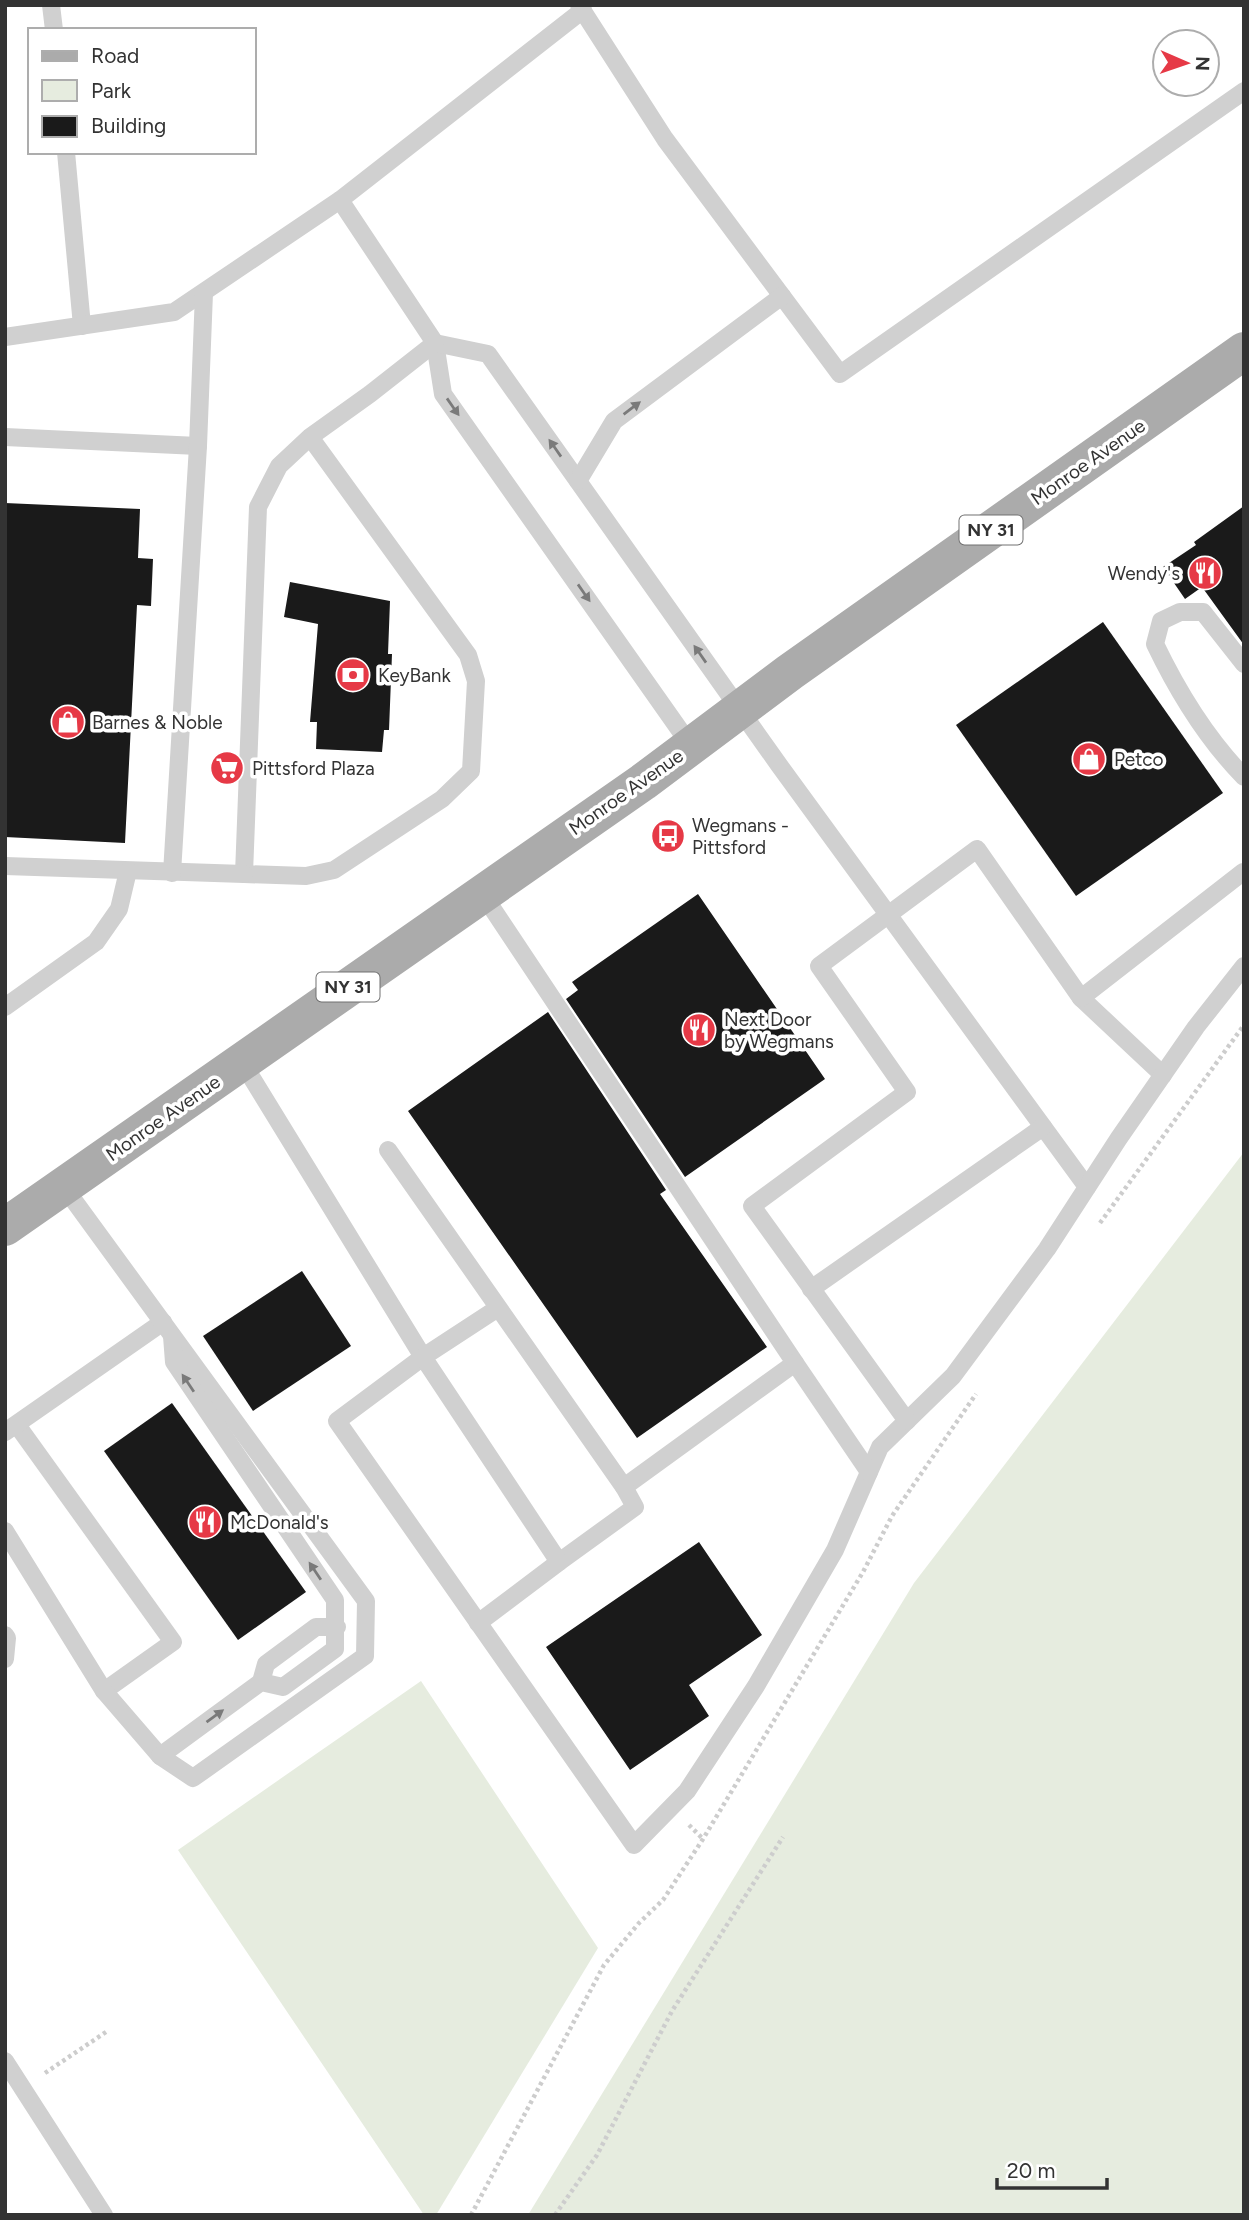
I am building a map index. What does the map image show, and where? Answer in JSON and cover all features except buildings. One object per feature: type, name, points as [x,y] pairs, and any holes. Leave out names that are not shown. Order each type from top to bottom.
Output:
[{"type":"main road","name":"Monroe Avenue","points":[[5,1227],[643,782],[739,710],[1244,351]]},
{"type":"lane","points":[[51,5],[54,28]]},
{"type":"lane","points":[[5,337],[174,312],[340,200],[581,8],[665,139],[840,374],[1244,91]]},
{"type":"lane","points":[[66,154],[82,326]]},
{"type":"lane","points":[[340,200],[435,342],[443,394],[691,746]]},
{"type":"lane","points":[[172,873],[198,446],[204,293]]},
{"type":"lane","points":[[578,481],[614,421],[782,296]]},
{"type":"lane","points":[[244,874],[258,507],[279,466],[310,437],[435,342]]},
{"type":"lane","points":[[435,342],[488,354],[739,710],[1087,1187]]},
{"type":"lane","points":[[5,437],[198,446]]},
{"type":"lane","points":[[5,866],[306,876],[334,870],[442,799],[471,771],[476,681],[468,655],[310,437]]},
{"type":"lane","points":[[1244,663],[1203,612],[1180,612],[1161,621],[1155,644],[1171,678],[1199,720],[1244,777]]},
{"type":"lane","points":[[907,1421],[752,1206],[907,1092],[819,966],[977,849],[1081,998],[1163,1075]]},
{"type":"lane","points":[[5,1007],[96,942],[119,909],[128,871]]},
{"type":"lane","points":[[1081,998],[1243,872],[1244,874]]},
{"type":"lane","points":[[482,893],[869,1472]]},
{"type":"lane","points":[[498,1308],[423,1357],[337,1421],[634,1845],[687,1791],[755,1686],[835,1550],[880,1447],[953,1376],[1047,1248],[1196,1027],[1244,965]]},
{"type":"lane","points":[[243,1062],[423,1357],[559,1562]]},
{"type":"lane","points":[[811,1289],[1043,1127]]},
{"type":"lane","points":[[388,1150],[624,1487],[635,1507],[478,1623]]},
{"type":"lane","points":[[5,1531],[104,1691],[160,1756],[193,1778],[365,1656],[366,1601],[64,1186]]},
{"type":"lane","points":[[104,1691],[173,1642],[11,1429],[167,1328]]},
{"type":"lane","points":[[167,1328],[174,1362],[335,1600],[335,1649],[283,1686],[261,1682]]},
{"type":"lane","points":[[624,1487],[795,1363]]},
{"type":"lane","points":[[160,1756],[261,1682],[266,1664],[316,1626],[337,1627]]},
{"type":"lane","points":[[5,1635],[5,1659]]},
{"type":"lane","points":[[5,2061],[104,2215]]},
{"type":"path","points":[[1093,1233],[1244,1025]]},
{"type":"path","points":[[471,2215],[604,1965],[639,1923],[663,1900],[703,1839],[863,1572],[892,1516],[978,1392]]},
{"type":"path","points":[[555,2215],[597,2154],[672,2011],[783,1838]]},
{"type":"path","points":[[40,2076],[106,2032]]},
{"type":"green space","points":[[1244,1152],[1244,2215],[528,2215],[914,1583]]},
{"type":"green space","points":[[421,1681],[598,1948],[436,2215],[424,2215],[178,1850]]},
{"type":"place","name":"Wendy's","points":[[1205,573]]},
{"type":"place","name":"KeyBank","points":[[353,675]]},
{"type":"place","name":"Barnes & Noble","points":[[68,722]]},
{"type":"place","name":"Petco","points":[[1089,759]]},
{"type":"place","name":"Pittsford Plaza","points":[[227,768]]},
{"type":"place","name":"Wegmans - Pittsford","points":[[668,836]]},
{"type":"place","name":"Next Door by Wegmans","points":[[699,1030]]},
{"type":"place","name":"McDonald's","points":[[205,1522]]}]
